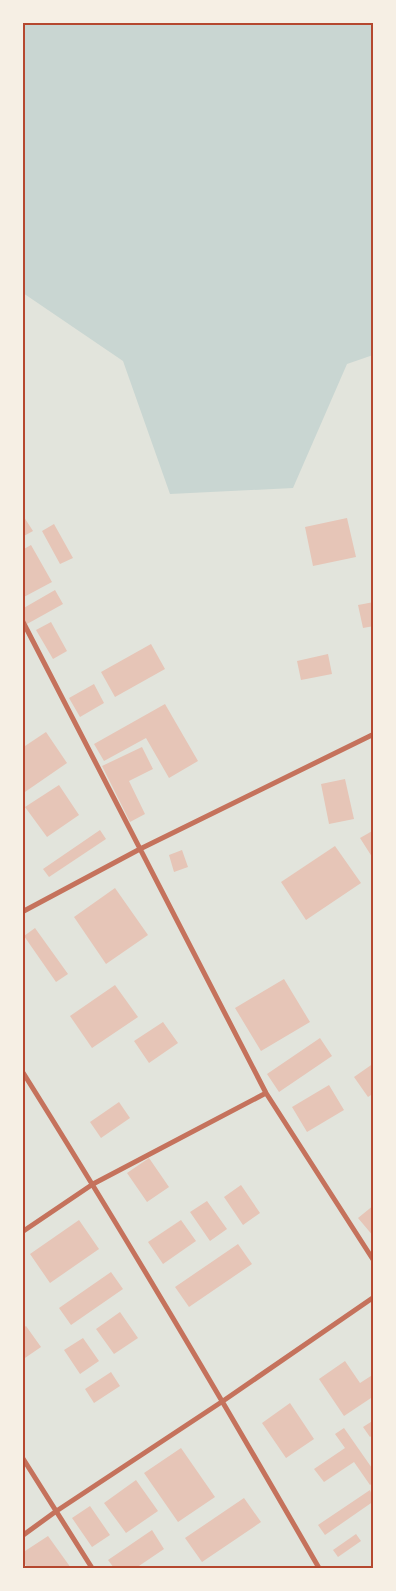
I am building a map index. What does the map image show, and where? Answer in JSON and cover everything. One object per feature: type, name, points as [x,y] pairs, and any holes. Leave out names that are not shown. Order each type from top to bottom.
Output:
[{"type":"street","points":[[22,620],[266,1094],[374,1261]]},
{"type":"street","points":[[22,912],[140,849],[374,734]]},
{"type":"street","points":[[22,1071],[93,1184],[320,1568]]},
{"type":"street","points":[[22,1232],[93,1184],[266,1094]]},
{"type":"street","points":[[22,1536],[374,1297]]},
{"type":"street","points":[[22,1457],[92,1568]]},
{"type":"shaded area","points":[[22,23],[373,23],[373,355],[347,364],[293,488],[170,494],[123,361],[23,293]]},
{"type":"shaded area","points":[[23,23],[373,23],[373,1568],[23,1568]]},
{"type":"building","points":[[22,514],[33,531],[22,537]]},
{"type":"building","points":[[347,518],[356,557],[313,566],[305,527]]},
{"type":"building","points":[[54,524],[73,558],[60,564],[42,531]]},
{"type":"building","points":[[31,545],[52,582],[22,598],[22,550]]},
{"type":"building","points":[[55,590],[63,604],[27,624],[22,616],[22,609]]},
{"type":"building","points":[[374,602],[374,626],[363,628],[358,605]]},
{"type":"building","points":[[51,622],[67,651],[53,659],[36,630]]},
{"type":"building","points":[[151,644],[165,669],[115,697],[101,672]]},
{"type":"building","points":[[328,654],[332,674],[301,680],[297,661]]},
{"type":"building","points":[[94,684],[104,703],[80,717],[69,698]]},
{"type":"building","points":[[165,704],[198,761],[169,778],[146,738],[104,761],[94,744]]},
{"type":"building","points":[[46,732],[67,763],[22,794],[22,748]]},
{"type":"building","points":[[142,747],[153,769],[129,781],[145,814],[130,822],[102,766]]},
{"type":"building","points":[[345,779],[354,819],[329,824],[321,784]]},
{"type":"building","points":[[59,785],[79,815],[47,837],[25,807]]},
{"type":"building","points":[[100,830],[106,839],[49,877],[43,869]]},
{"type":"building","points":[[374,830],[374,860],[360,838]]},
{"type":"building","points":[[335,846],[361,883],[306,920],[281,882]]},
{"type":"building","points":[[182,850],[188,867],[174,872],[169,855]]},
{"type":"building","points":[[115,888],[148,935],[106,964],[74,917]]},
{"type":"building","points":[[35,928],[68,974],[56,982],[24,936]]},
{"type":"building","points":[[284,979],[310,1022],[261,1051],[235,1008]]},
{"type":"building","points":[[115,985],[138,1017],[92,1048],[70,1016]]},
{"type":"building","points":[[163,1022],[178,1043],[149,1063],[134,1041]]},
{"type":"building","points":[[320,1038],[332,1056],[279,1092],[267,1074]]},
{"type":"building","points":[[374,1063],[374,1093],[368,1097],[354,1077]]},
{"type":"building","points":[[329,1085],[344,1110],[307,1132],[292,1107]]},
{"type":"building","points":[[119,1102],[130,1118],[101,1138],[90,1122]]},
{"type":"building","points":[[149,1158],[169,1187],[147,1202],[127,1173]]},
{"type":"building","points":[[241,1185],[260,1213],[243,1225],[224,1197]]},
{"type":"building","points":[[207,1201],[227,1229],[210,1241],[190,1212]]},
{"type":"building","points":[[374,1205],[374,1237],[358,1218]]},
{"type":"building","points":[[79,1220],[99,1249],[50,1283],[30,1254]]},
{"type":"building","points":[[181,1220],[196,1241],[163,1264],[148,1242]]},
{"type":"building","points":[[238,1244],[252,1264],[189,1307],[175,1287]]},
{"type":"building","points":[[111,1272],[123,1289],[71,1325],[59,1308]]},
{"type":"building","points":[[120,1312],[138,1338],[114,1354],[96,1329]]},
{"type":"building","points":[[26,1326],[41,1347],[22,1360],[22,1329]]},
{"type":"building","points":[[83,1338],[99,1361],[80,1374],[64,1350]]},
{"type":"building","points":[[345,1361],[360,1383],[374,1374],[374,1396],[344,1416],[319,1379]]},
{"type":"building","points":[[111,1372],[120,1386],[94,1403],[85,1389]]},
{"type":"building","points":[[290,1403],[314,1439],[286,1458],[262,1423]]},
{"type":"building","points":[[374,1420],[374,1434],[370,1437],[363,1427]]},
{"type":"building","points":[[344,1428],[374,1471],[374,1482],[370,1485],[354,1462],[324,1482],[314,1469],[345,1448],[335,1434]]},
{"type":"building","points":[[181,1448],[215,1497],[178,1522],[144,1473]]},
{"type":"building","points":[[136,1480],[158,1511],[126,1533],[104,1503]]},
{"type":"building","points":[[370,1490],[374,1501],[325,1535],[318,1525]]},
{"type":"building","points":[[244,1498],[261,1522],[202,1562],[185,1538]]},
{"type":"building","points":[[90,1506],[110,1535],[92,1547],[72,1518]]},
{"type":"building","points":[[152,1530],[164,1549],[136,1568],[114,1568],[108,1560]]},
{"type":"building","points":[[356,1534],[361,1541],[338,1557],[333,1550]]},
{"type":"building","points":[[48,1536],[71,1568],[28,1568],[22,1560],[22,1553]]}]
